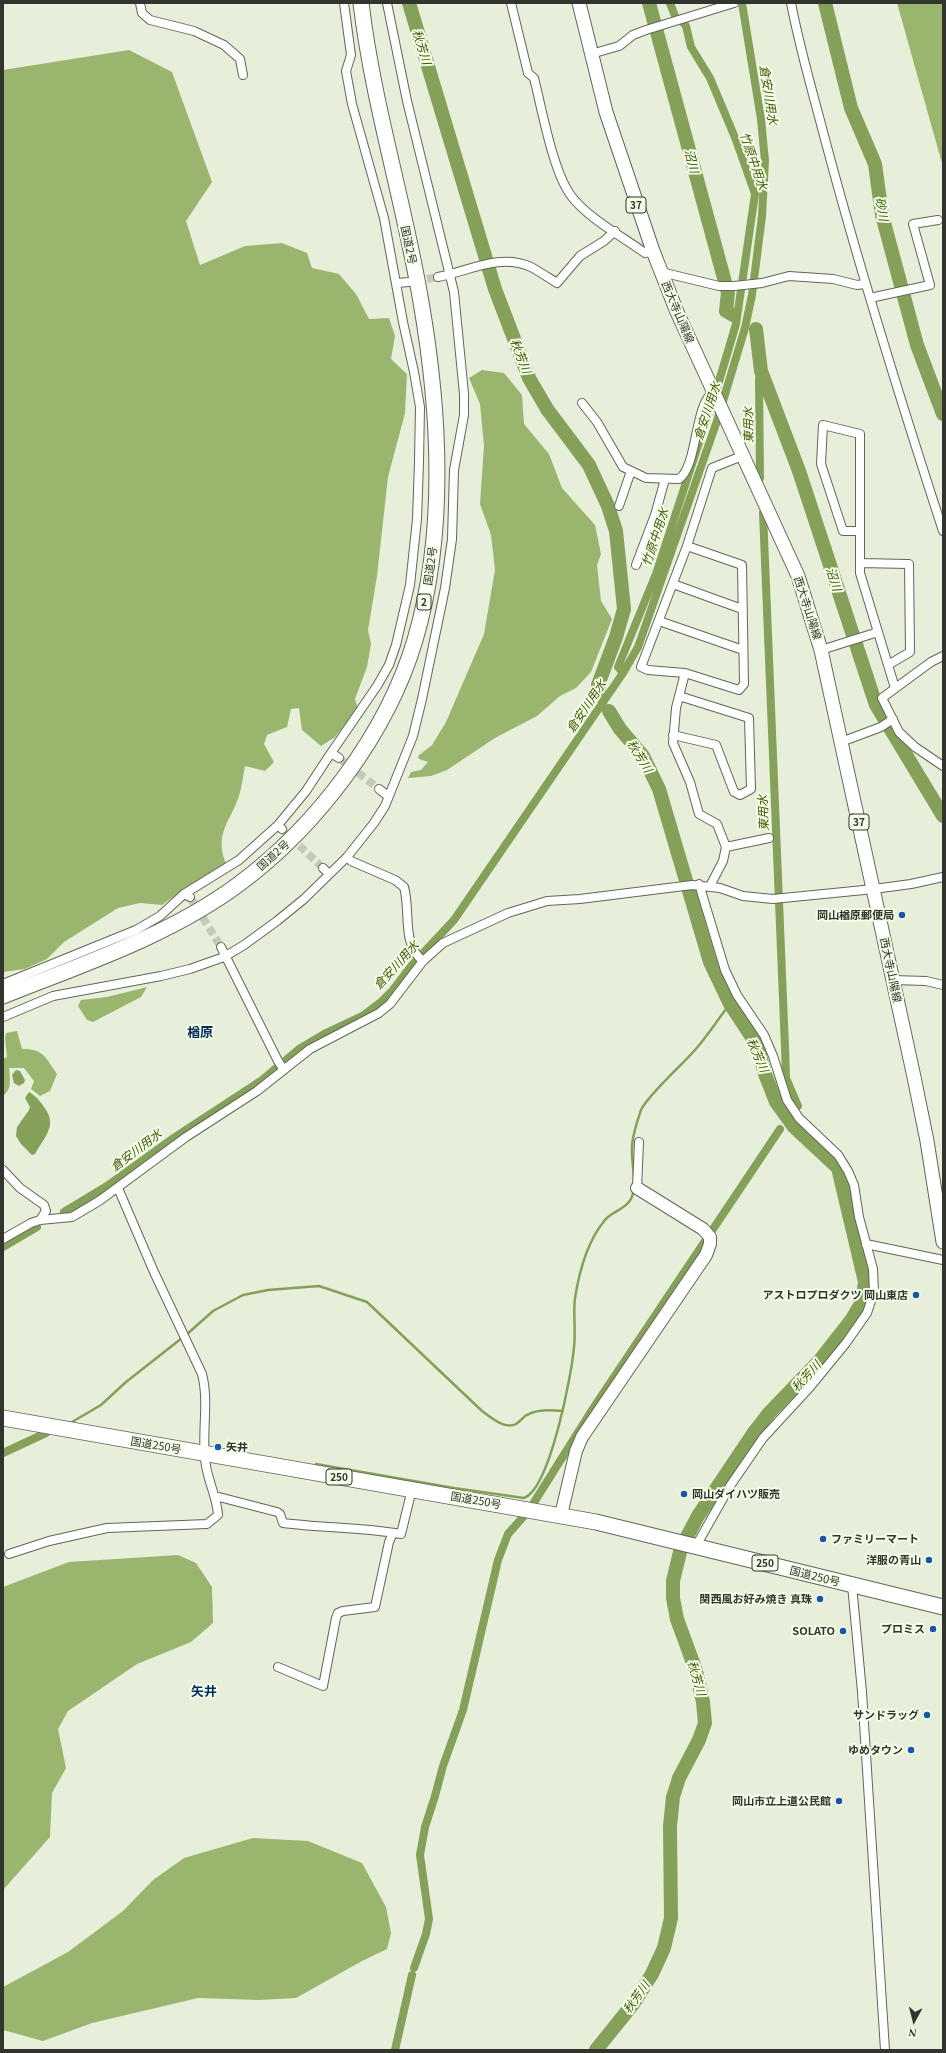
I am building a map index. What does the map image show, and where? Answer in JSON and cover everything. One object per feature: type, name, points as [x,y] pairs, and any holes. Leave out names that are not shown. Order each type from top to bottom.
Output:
[{"type":"highway","name":"国道2号","points":[[3,996],[155,934],[238,885],[269,860],[300,831],[353,765],[376,728],[397,687],[414,642],[426,596],[432,557],[436,512],[436,462],[430,359],[412,256],[377,100],[365,37],[361,3]]},
{"type":"highway","name":"国道250号","points":[[3,1418],[561,1515],[675,1540],[943,1607]]},
{"type":"highway","name":"250","points":[[877,1591],[900,1590],[943,1599]]},
{"type":"main road","name":"西大寺山陽線","points":[[579,3],[606,112],[653,251],[714,395],[798,576],[821,650],[874,889],[927,1141],[943,1242]]},
{"type":"street","points":[[140,3],[142,13],[150,20],[194,31],[224,45],[240,59],[243,75]]},
{"type":"street","points":[[3,984],[136,930],[160,916],[239,860],[280,827],[377,686],[389,665],[396,645],[410,586],[417,519],[420,407],[384,218],[351,97],[346,71],[351,55],[344,3]]},
{"type":"street","points":[[3,1017],[53,996],[161,976],[190,969],[224,956],[277,921],[347,857],[374,823],[385,806],[410,743],[418,717],[429,658],[442,608],[452,539],[454,470],[464,415],[464,394],[455,300],[407,101],[387,3]]},
{"type":"street","points":[[511,3],[528,73],[534,78],[562,180],[572,198],[592,217],[615,231],[645,253],[653,251]]},
{"type":"street","points":[[592,54],[619,46],[633,35],[646,30],[734,3]]},
{"type":"street","points":[[791,3],[798,42],[851,238],[904,411],[943,531]]},
{"type":"street","points":[[870,298],[927,286],[930,284],[913,224],[938,220]]},
{"type":"street","points":[[438,277],[497,262],[513,262],[530,267],[557,283],[580,256],[604,241],[615,231]]},
{"type":"street","points":[[661,272],[719,286],[762,283],[789,276],[833,279],[858,285],[865,284]]},
{"type":"street","points":[[397,283],[409,282]]},
{"type":"street","points":[[582,403],[598,422],[623,467],[646,478],[679,479],[683,476],[707,399],[714,395]]},
{"type":"street","points":[[860,531],[843,531],[821,464],[824,425],[860,434],[860,531],[860,573],[895,688]]},
{"type":"street","points":[[687,546],[742,565],[744,684],[739,690],[685,673],[648,670],[641,667],[687,546],[712,468],[742,456]]},
{"type":"street","points":[[619,506],[631,471]]},
{"type":"street","points":[[636,565],[655,515],[665,479]]},
{"type":"street","points":[[860,563],[909,564],[910,652],[888,664]]},
{"type":"street","points":[[673,584],[742,609]]},
{"type":"street","points":[[659,621],[743,650]]},
{"type":"street","points":[[821,650],[878,632]]},
{"type":"street","points":[[943,656],[882,698],[899,732],[914,747],[943,766]]},
{"type":"street","points":[[685,673],[679,696],[673,743],[690,782],[698,814],[717,824],[726,847],[723,861],[710,886]]},
{"type":"street","points":[[673,735],[716,746],[734,792],[740,795],[751,790],[749,718],[679,696]]},
{"type":"street","points":[[841,742],[881,727],[893,720]]},
{"type":"street","points":[[332,753],[339,758]]},
{"type":"street","points":[[379,788],[388,796]]},
{"type":"street","points":[[726,847],[769,838]]},
{"type":"street","points":[[347,857],[351,861],[395,880],[404,887],[411,944],[420,959]]},
{"type":"street","points":[[323,868],[329,874]]},
{"type":"street","points":[[3,1239],[31,1223],[40,1220],[72,1217],[118,1188],[186,1137],[257,1091],[281,1066],[379,1013],[390,1004],[420,959],[454,937],[532,904],[695,885],[710,886],[743,896],[776,899],[874,889],[911,884],[943,877]]},
{"type":"street","points":[[694,1545],[730,1486],[763,1438],[810,1387],[868,1313],[872,1303],[875,1281],[854,1185],[848,1171],[838,1155],[799,1118],[787,1100],[773,1056],[764,1036],[737,995],[725,970],[695,885]]},
{"type":"street","points":[[221,947],[224,956],[281,1066]]},
{"type":"street","points":[[893,980],[926,981],[943,985]]},
{"type":"street","points":[[561,1515],[576,1451],[582,1437],[706,1255],[710,1244],[710,1237],[703,1229],[637,1188],[639,1142]]},
{"type":"street","points":[[3,1170],[20,1188],[44,1205],[46,1211],[40,1220]]},
{"type":"street","points":[[9,1554],[49,1541],[107,1528],[207,1524],[218,1515],[215,1498],[210,1486],[204,1453],[204,1382],[118,1188]]},
{"type":"street","points":[[866,1244],[943,1260]]},
{"type":"street","points":[[215,1498],[220,1497],[278,1512],[283,1523],[309,1526],[361,1528],[401,1534],[412,1489]]},
{"type":"street","points":[[278,1667],[323,1686],[338,1613],[375,1607],[389,1542],[393,1533]]},
{"type":"street","points":[[852,1585],[862,1692],[885,2050]]},
{"type":"shaded area","points":[[897,3],[943,3],[943,167]]},
{"type":"shaded area","points":[[129,50],[172,72],[212,182],[186,221],[200,265],[245,246],[282,243],[307,253],[312,268],[339,274],[356,294],[369,319],[389,318],[395,336],[391,359],[407,374],[405,413],[388,477],[377,576],[368,630],[371,644],[367,667],[355,699],[358,708],[335,737],[321,746],[302,730],[299,708],[291,709],[287,727],[267,735],[264,744],[274,762],[265,771],[245,766],[239,796],[224,829],[222,837],[223,855],[227,866],[194,886],[184,889],[162,905],[140,903],[118,908],[64,942],[47,959],[25,969],[3,972],[3,70]]},
{"type":"shaded area","points":[[482,370],[504,373],[522,395],[524,424],[549,454],[562,488],[595,525],[601,554],[597,565],[601,601],[612,619],[591,672],[576,688],[560,696],[537,716],[495,738],[447,770],[431,776],[408,778],[411,772],[421,770],[428,762],[419,759],[418,756],[432,745],[446,722],[484,634],[495,570],[491,535],[480,504],[484,446],[480,404],[469,378]]},
{"type":"shaded area","points":[[147,987],[141,997],[93,1022],[87,1020],[78,1006],[81,1000],[107,997]]},
{"type":"shaded area","points":[[17,1031],[22,1049],[35,1050],[39,1052],[47,1059],[57,1074],[50,1091],[40,1096],[31,1089],[34,1081],[24,1068],[9,1068],[9,1087],[3,1096],[3,1059],[7,1057],[5,1039],[6,1033]]},
{"type":"shaded area","points":[[16,1070],[20,1071],[25,1080],[24,1083],[19,1086],[14,1083],[12,1075]]},
{"type":"shaded area","points":[[29,1092],[41,1103],[50,1119],[50,1125],[46,1136],[35,1154],[32,1155],[21,1144],[16,1136],[17,1127],[30,1107],[25,1098]]},
{"type":"shaded area","points":[[178,1555],[196,1563],[212,1587],[213,1623],[191,1642],[137,1664],[68,1711],[58,1729],[66,1768],[52,1793],[50,1837],[3,1890],[3,1587],[69,1562]]},
{"type":"shaded area","points":[[253,1838],[308,1841],[362,1863],[386,1907],[391,1933],[387,1949],[362,1961],[296,1998],[259,2000],[198,1998],[92,2023],[43,2041],[3,2030],[3,1987],[68,1952],[123,1911],[153,1880],[184,1858]]},
{"type":"waterway","name":"秋芳川","points":[[409,3],[495,289],[529,378],[547,409],[589,465],[608,506],[616,531],[624,609],[616,637],[598,685],[600,695]]},
{"type":"waterway","name":"沼川","points":[[649,3],[728,293],[726,311],[733,315]]},
{"type":"waterway","name":"竹原中用水","points":[[670,3],[675,16]]},
{"type":"waterway","name":"倉安川用水","points":[[64,1212],[107,1186],[175,1137],[262,1080],[299,1049],[326,1033],[364,1015],[381,1002],[393,990],[412,965],[454,920],[623,673],[638,647],[717,421],[745,328],[752,295],[762,216],[765,161],[761,119],[742,3]]},
{"type":"waterway","name":"砂川","points":[[825,3],[851,108],[875,164],[882,215],[917,345],[943,414]]},
{"type":"waterway","name":"竹原中用水","points":[[682,21],[686,26],[691,47],[710,78],[736,140],[755,194],[736,324],[717,388]]},
{"type":"waterway","name":"沼川","points":[[756,329],[761,371],[799,471],[876,705],[943,816]]},
{"type":"waterway","name":"東用水","points":[[760,478],[759,379],[761,371]]},
{"type":"waterway","name":"竹原中用水","points":[[623,673],[618,667],[656,574],[711,406]]},
{"type":"waterway","name":"東用水","points":[[763,513],[786,1078],[798,1106],[795,1109]]},
{"type":"waterway","name":"秋芳川","points":[[596,2050],[633,2004],[652,1974],[664,1948],[671,1918],[670,1826],[673,1797],[679,1778],[699,1740],[705,1723],[703,1702],[696,1671],[677,1619],[673,1598],[673,1581],[681,1548],[698,1516],[755,1431],[769,1413],[820,1360],[852,1319],[862,1302],[865,1282],[838,1168],[794,1127],[776,1102],[765,1074],[757,1045],[730,1004],[710,962],[659,789],[643,756],[620,729],[609,711]]},
{"type":"waterway","points":[[316,1464],[454,1488],[524,1498],[534,1490],[551,1453],[564,1404],[574,1347],[575,1298],[585,1257],[599,1228],[611,1214],[628,1203],[633,1193],[634,1181],[632,1143],[641,1110],[650,1097],[695,1050],[730,1004]]},
{"type":"waterway","points":[[533,1504],[594,1407],[780,1129]]},
{"type":"waterway","name":"倉安川用水","points":[[3,1247],[37,1227]]},
{"type":"waterway","points":[[186,1335],[213,1311],[243,1295],[268,1290],[319,1286],[367,1302],[482,1411],[498,1422],[512,1425],[516,1424],[525,1416],[533,1412],[546,1410],[563,1411]]},
{"type":"waterway","points":[[72,1422],[101,1405],[126,1382],[182,1338]]},
{"type":"waterway","points":[[3,1453],[46,1433]]},
{"type":"waterway","points":[[414,1968],[426,1934],[429,1919],[420,1855],[425,1827],[443,1766],[463,1710],[498,1560],[508,1534],[524,1516]]},
{"type":"waterway","points":[[395,2050],[412,1975]]},
{"type":"tunnel","points":[[415,281],[438,277]]},
{"type":"tunnel","points":[[339,758],[379,789]]},
{"type":"tunnel","points":[[282,829],[323,868]]},
{"type":"tunnel","points":[[190,897],[221,947]]},
{"type":"place","name":"岡山楢原郵便局","points":[[902,915]]},
{"type":"place","name":"アストロプロダクツ 岡山東店","points":[[916,1295]]},
{"type":"place","name":"矢井","points":[[218,1447]]},
{"type":"place","name":"岡山ダイハツ販売","points":[[684,1494]]},
{"type":"place","name":"ファミリーマート","points":[[823,1539]]},
{"type":"place","name":"洋服の青山","points":[[929,1560]]},
{"type":"place","name":"関西風お好み焼き 真珠","points":[[820,1599]]},
{"type":"place","name":"プロミス","points":[[933,1629]]},
{"type":"place","name":"SOLATO","points":[[843,1631]]},
{"type":"place","name":"サンドラッグ","points":[[927,1715]]},
{"type":"place","name":"ゆめタウン","points":[[911,1750]]},
{"type":"place","name":"岡山市立上道公民館","points":[[839,1801]]},
{"type":"district","name":"楢原","points":[[200,1032]]},
{"type":"district","name":"矢井","points":[[204,1691]]}]
